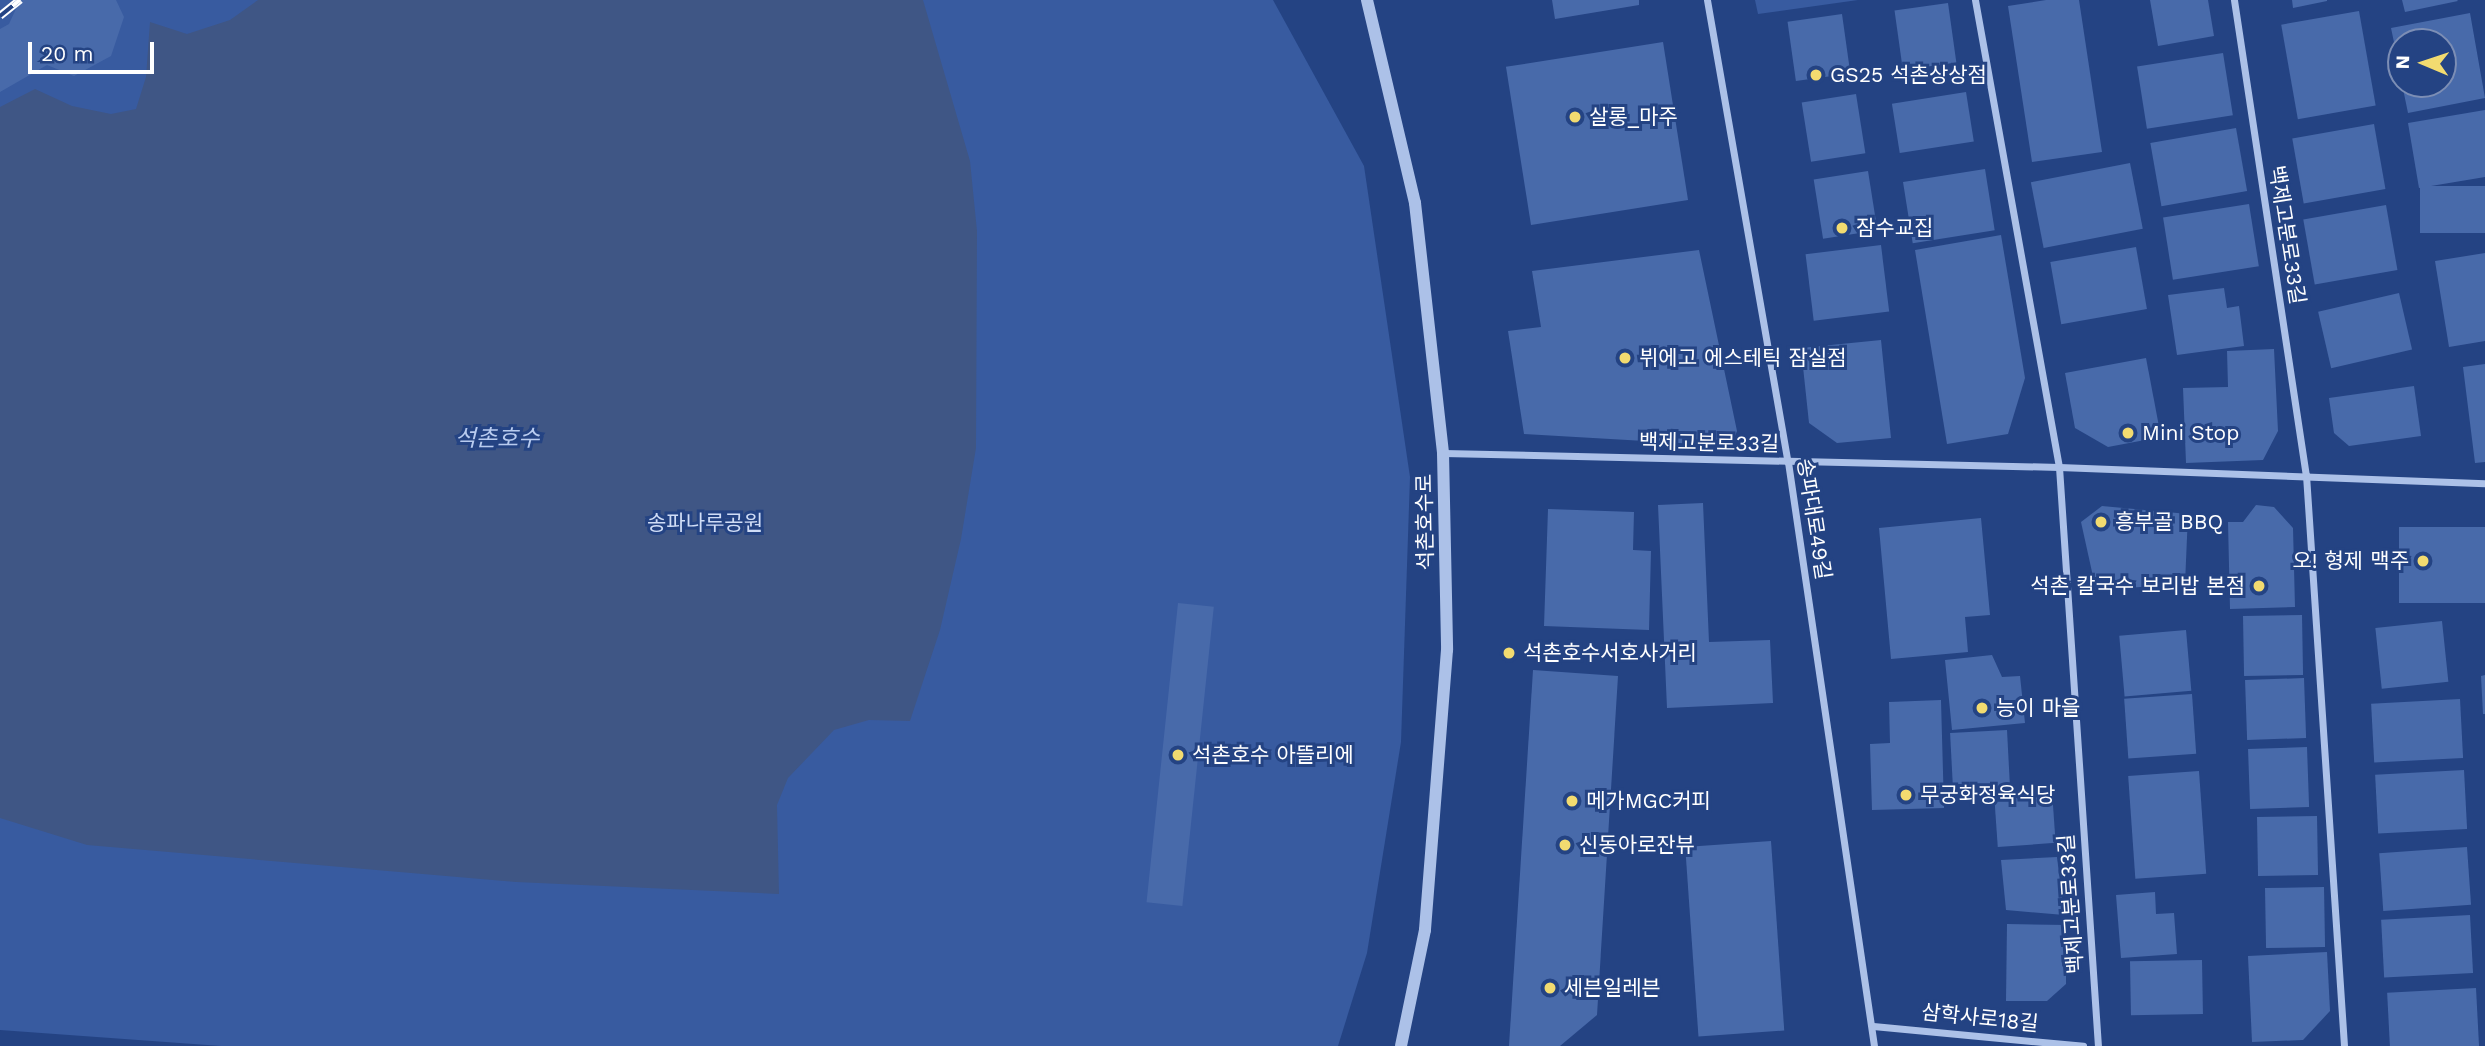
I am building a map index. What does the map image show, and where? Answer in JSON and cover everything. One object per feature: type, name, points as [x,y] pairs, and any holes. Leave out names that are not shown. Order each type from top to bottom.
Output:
[{"type":"street","name":"석촌호수로","points":[[1367,0],[1415,203],[1443,453],[1447,650],[1425,930],[1401,1046]]},
{"type":"street","name":"송파대로49길","points":[[1707,0],[1788,462],[1874,1046]]},
{"type":"street","name":"백제고분로33길","points":[[1975,0],[2059,467],[2098,1046]]},
{"type":"street","name":"백제고분로33길","points":[[2234,0],[2306,475],[2344,1046]]},
{"type":"street","name":"백제고분로33길","points":[[1443,453],[2059,467],[2485,483]]},
{"type":"street","name":"삼학사로18길","points":[[1873,1026],[2083,1046]]},
{"type":"green space","name":"송파나루공원","points":[[0,0],[1273,0],[1364,166],[1410,477],[1401,742],[1367,953],[1338,1046],[221,1046],[0,1030]]},
{"type":"green space","points":[[1755,0],[1858,0],[1758,14]]},
{"type":"water","name":"석촌호수","points":[[258,0],[923,0],[970,161],[977,231],[976,448],[961,539],[940,630],[910,721],[869,720],[834,730],[788,778],[777,805],[779,894],[516,882],[87,845],[0,818],[0,107],[35,89],[72,106],[111,114],[136,109],[146,77],[150,22],[187,34],[230,20]]},
{"type":"building","points":[[20,0],[116,0],[124,17],[111,56],[74,76],[47,65],[0,92],[0,29],[9,24]]},
{"type":"building","points":[[1552,0],[1639,0],[1639,5],[1555,19]]},
{"type":"building","points":[[2046,0],[2079,0],[2102,152],[2032,162],[2008,6]]},
{"type":"building","points":[[2150,0],[2208,0],[2214,36],[2158,46]]},
{"type":"building","points":[[2292,0],[2327,0],[2327,1],[2293,8]]},
{"type":"building","points":[[2402,0],[2457,0],[2458,1],[2405,12]]},
{"type":"building","points":[[1948,3],[1956,62],[1903,70],[1895,11]]},
{"type":"building","points":[[2359,11],[2376,106],[2298,119],[2281,25]]},
{"type":"building","points":[[2470,13],[2485,98],[2408,113],[2405,98],[2457,98],[2457,28],[2391,28]]},
{"type":"building","points":[[1842,14],[1850,73],[1796,81],[1788,22]]},
{"type":"building","points":[[1663,42],[1688,200],[1531,225],[1506,67]]},
{"type":"building","points":[[2223,53],[2233,115],[2147,129],[2137,67]]},
{"type":"building","points":[[1966,92],[1974,141],[1900,153],[1892,104]]},
{"type":"building","points":[[1856,94],[1865,153],[1811,162],[1802,103]]},
{"type":"building","points":[[2485,110],[2485,177],[2419,188],[2408,123]]},
{"type":"building","points":[[2374,124],[2385,189],[2304,203],[2292,138]]},
{"type":"building","points":[[2236,128],[2247,191],[2161,206],[2150,143]]},
{"type":"building","points":[[2130,163],[2143,229],[2044,248],[2031,182]]},
{"type":"building","points":[[1985,169],[1995,230],[1913,243],[1903,182]]},
{"type":"building","points":[[1868,171],[1877,230],[1823,239],[1814,180]]},
{"type":"building","points":[[2420,186],[2485,186],[2485,233],[2420,233]]},
{"type":"building","points":[[2249,204],[2259,266],[2173,280],[2163,218]]},
{"type":"building","points":[[2386,205],[2397,270],[2315,285],[2303,220]]},
{"type":"building","points":[[2001,235],[2025,378],[2008,434],[1947,444],[1915,250]]},
{"type":"building","points":[[1881,245],[1889,312],[1814,321],[1806,254]]},
{"type":"building","points":[[2136,247],[2147,309],[2061,324],[2050,262]]},
{"type":"building","points":[[1699,250],[1737,431],[1731,446],[1524,434],[1508,331],[1541,327],[1532,271]]},
{"type":"building","points":[[2485,253],[2485,341],[2449,347],[2435,261]]},
{"type":"building","points":[[2224,288],[2227,308],[2239,306],[2244,346],[2177,355],[2168,295]]},
{"type":"building","points":[[2399,293],[2412,350],[2331,368],[2318,312]]},
{"type":"building","points":[[1881,340],[1891,438],[1837,443],[1809,423],[1801,348]]},
{"type":"building","points":[[2274,349],[2278,431],[2263,460],[2186,463],[2183,388],[2228,387],[2227,351]]},
{"type":"building","points":[[2146,358],[2161,437],[2108,447],[2075,428],[2065,373]]},
{"type":"building","points":[[2485,364],[2485,462],[2475,463],[2463,367]]},
{"type":"building","points":[[2414,386],[2421,436],[2349,446],[2334,433],[2329,398]]},
{"type":"building","points":[[1703,503],[1709,642],[1770,640],[1773,703],[1667,708],[1658,505]]},
{"type":"building","points":[[2256,505],[2274,507],[2293,528],[2295,607],[2230,609],[2228,522],[2243,522]]},
{"type":"building","points":[[2102,506],[2188,514],[2185,584],[2096,590],[2081,522]]},
{"type":"building","points":[[1548,509],[1634,512],[1633,550],[1651,551],[1649,630],[1544,626]]},
{"type":"building","points":[[1981,518],[1990,615],[1965,617],[1968,652],[1891,659],[1879,528]]},
{"type":"building","points":[[2399,527],[2485,527],[2485,603],[2399,603]]},
{"type":"building","name":"석촌호수 아뜰리에","points":[[1178,603],[1214,607],[1182,906],[1147,902]]},
{"type":"building","points":[[2302,615],[2303,675],[2244,676],[2243,616]]},
{"type":"building","points":[[2442,621],[2448,682],[2382,689],[2375,628]]},
{"type":"building","points":[[2186,630],[2191,691],[2125,697],[2119,636]]},
{"type":"building","points":[[1992,655],[2002,677],[2020,676],[2025,723],[1952,730],[1945,660]]},
{"type":"building","name":"신동아로잔뷰","points":[[1533,670],[1618,676],[1597,1015],[1560,1046],[1509,1046]]},
{"type":"building","points":[[2485,675],[2485,714],[2483,714],[2481,676]]},
{"type":"building","points":[[2304,678],[2306,738],[2247,740],[2245,680]]},
{"type":"building","points":[[2192,694],[2196,754],[2128,759],[2124,699]]},
{"type":"building","points":[[2460,699],[2463,758],[2374,763],[2371,704]]},
{"type":"building","points":[[1941,700],[1944,808],[1872,810],[1870,744],[1890,743],[1889,702]]},
{"type":"building","points":[[2007,730],[2010,788],[1953,791],[1950,733]]},
{"type":"building","points":[[2307,747],[2309,807],[2250,809],[2248,749]]},
{"type":"building","points":[[2464,770],[2467,829],[2378,834],[2375,775]]},
{"type":"building","points":[[2199,771],[2206,874],[2135,879],[2128,776]]},
{"type":"building","points":[[2052,791],[2056,843],[1998,847],[1994,795]]},
{"type":"building","points":[[2317,816],[2318,875],[2258,876],[2257,817]]},
{"type":"building","points":[[1771,841],[1784,1031],[1698,1037],[1685,847]]},
{"type":"building","points":[[2467,847],[2471,905],[2383,911],[2379,853]]},
{"type":"building","points":[[2057,857],[2064,915],[2006,910],[2001,860]]},
{"type":"building","points":[[2324,887],[2325,947],[2266,948],[2265,888]]},
{"type":"building","points":[[2155,892],[2156,914],[2174,913],[2177,954],[2121,958],[2116,895]]},
{"type":"building","points":[[2470,915],[2473,973],[2384,978],[2381,920]]},
{"type":"building","points":[[2007,924],[2066,925],[2066,984],[2047,1001],[2006,1001]]},
{"type":"building","points":[[2327,952],[2330,1011],[2303,1040],[2252,1042],[2248,956]]},
{"type":"building","points":[[2202,960],[2203,1014],[2131,1015],[2130,961]]},
{"type":"building","points":[[2476,988],[2479,1046],[2390,1046],[2387,993]]},
{"type":"railway","points":[[0,16],[20,0]]},
{"type":"place","name":"GS25 석촌상상점","points":[[1816,75]]},
{"type":"place","name":"살롱_마주","points":[[1575,117]]},
{"type":"place","name":"잠수교집","points":[[1842,228]]},
{"type":"place","name":"뷔에고 에스테틱 잠실점","points":[[1625,358]]},
{"type":"place","name":"Mini Stop","points":[[2128,433]]},
{"type":"place","name":"흥부골 BBQ","points":[[2101,522]]},
{"type":"place","name":"오! 형제 맥주","points":[[2423,561]]},
{"type":"place","name":"석촌 칼국수 보리밥 본점","points":[[2259,586]]},
{"type":"place","name":"석촌호수서호사거리","points":[[1509,653]]},
{"type":"place","name":"능이 마을","points":[[1982,708]]},
{"type":"place","name":"석촌호수 아뜰리에","points":[[1178,755]]},
{"type":"place","name":"무궁화정육식당","points":[[1906,795]]},
{"type":"place","name":"메가MGC커피","points":[[1572,801]]},
{"type":"place","name":"신동아로잔뷰","points":[[1565,845]]},
{"type":"place","name":"세븐일레븐","points":[[1550,988]]}]
